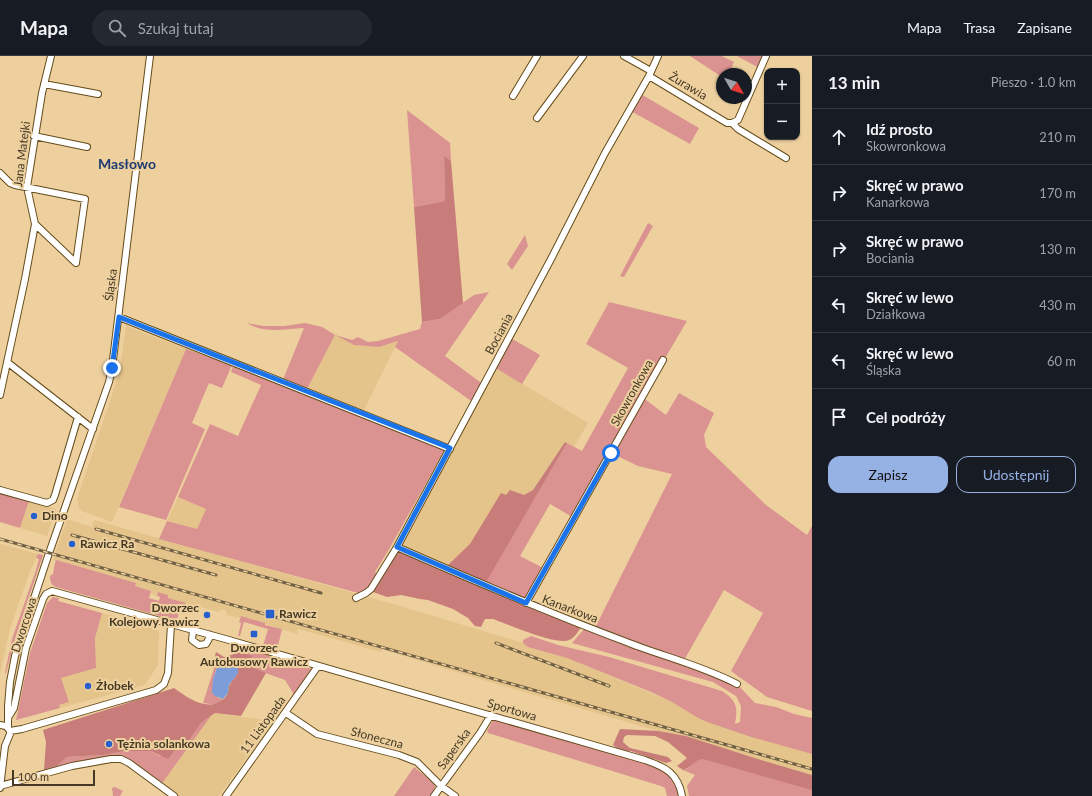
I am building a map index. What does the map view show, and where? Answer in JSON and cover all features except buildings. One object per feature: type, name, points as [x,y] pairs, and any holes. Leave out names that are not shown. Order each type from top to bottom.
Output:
[{"type":"street","name":"Jana Matejki","points":[[0,395],[25,279],[35,224],[27,187],[34,136],[51,56]]},
{"type":"street","name":"Śląska","points":[[8,706],[10,682],[16,656],[110,375],[119,317],[150,56]]},
{"type":"street","points":[[513,96],[537,56]]},
{"type":"street","points":[[537,118],[583,56]]},
{"type":"street","points":[[624,56],[650,74]]},
{"type":"street","name":"Bociania","points":[[356,598],[371,589],[397,547],[551,259],[605,153],[650,74],[658,56]]},
{"type":"street","points":[[732,123],[738,120],[766,56]]},
{"type":"street","name":"Żurawia","points":[[650,74],[727,123],[732,123],[738,129],[786,158]]},
{"type":"street","points":[[44,84],[98,94]]},
{"type":"street","points":[[34,136],[87,147]]},
{"type":"street","points":[[0,173],[10,183],[15,185],[85,199],[76,263],[35,224]]},
{"type":"street","points":[[119,317],[450,448]]},
{"type":"street","name":"Skowronkowa","points":[[526,603],[663,360]]},
{"type":"street","points":[[7,362],[93,429]]},
{"type":"street","points":[[0,490],[47,503],[50,502],[55,495],[78,417]]},
{"type":"street","name":"Kanarkowa","points":[[397,547],[526,603],[641,648],[717,673],[737,684]]},
{"type":"street","name":"Dworcowa","points":[[8,718],[14,708],[26,648],[44,597],[52,591],[318,666]]},
{"type":"street","points":[[8,706],[0,724],[9,729],[22,729],[156,690],[164,684],[168,673],[171,625]]},
{"type":"street","points":[[193,630],[192,640],[199,645],[206,644],[211,635]]},
{"type":"street","name":"11 Listopada","points":[[226,796],[318,666]]},
{"type":"street","name":"Sportowa","points":[[318,666],[491,715],[654,764],[672,774],[677,779],[681,788],[682,796]]},
{"type":"street","points":[[8,706],[9,729],[0,787],[72,766],[111,759],[120,759],[129,763],[174,796]]},
{"type":"street","name":"Słoneczna","points":[[286,713],[317,734],[417,762],[441,786],[455,796]]},
{"type":"street","name":"Saperska","points":[[434,796],[480,733],[491,715]]},
{"type":"street","points":[[0,742],[7,739]]},
{"type":"street","points":[[0,746],[3,760]]},
{"type":"shaded area","points":[[690,56],[722,56],[734,62],[732,68],[716,68],[716,73]]},
{"type":"shaded area","points":[[737,56],[766,56],[761,69]]},
{"type":"shaded area","points":[[639,93],[699,128],[690,144],[629,110]]},
{"type":"shaded area","points":[[407,110],[450,143],[451,161],[444,157],[445,201],[414,207]]},
{"type":"shaded area","points":[[444,156],[451,161],[463,303],[440,319],[422,322],[414,207],[445,201]]},
{"type":"shaded area","points":[[648,223],[653,226],[624,277],[620,276]]},
{"type":"shaded area","points":[[525,235],[528,246],[512,270],[507,264]]},
{"type":"shaded area","points":[[489,292],[445,356],[484,385],[474,403],[395,347],[398,341],[379,347],[354,345],[335,335],[352,340],[358,337],[368,342],[378,341],[420,329],[422,322],[440,319],[474,295]]},
{"type":"shaded area","points":[[609,302],[687,321],[642,397],[666,415],[679,393],[714,413],[704,435],[706,447],[766,505],[807,535],[812,526],[812,711],[767,697],[731,671],[763,613],[724,590],[683,662],[737,684],[755,703],[776,707],[794,714],[812,718],[812,754],[751,737],[707,722],[651,692],[567,658],[528,647],[523,643],[523,640],[531,636],[558,645],[609,657],[722,691],[731,698],[735,705],[735,724],[740,722],[741,706],[736,696],[713,682],[572,643],[586,627],[594,630],[672,474],[638,466],[611,453],[574,518],[550,504],[520,556],[545,569],[526,603],[484,585],[567,443],[582,451],[628,368],[586,344]]},
{"type":"shaded area","points":[[247,323],[263,326],[284,326],[305,323],[322,327],[335,335],[306,391],[450,449],[447,453],[443,453],[375,572],[379,575],[371,589],[362,594],[159,539],[167,521],[197,529],[206,509],[178,497],[210,424],[238,436],[261,385],[231,372],[234,363],[282,382],[304,328],[268,330],[261,329]]},
{"type":"shaded area","points":[[126,326],[186,349],[112,522],[82,511],[79,508],[77,499],[120,371]]},
{"type":"shaded area","points":[[335,335],[354,345],[379,347],[398,341],[362,414],[306,392]]},
{"type":"shaded area","points":[[509,337],[540,355],[522,384],[494,367]]},
{"type":"shaded area","points":[[186,349],[232,365],[222,388],[209,383],[192,423],[205,429],[166,520],[119,507]]},
{"type":"shaded area","points":[[494,367],[588,423],[574,447],[565,442],[533,490],[524,495],[516,493],[485,533],[447,569],[397,547]]},
{"type":"shaded area","points":[[565,442],[567,443],[485,584],[580,624],[580,629],[575,636],[569,640],[554,640],[532,634],[493,619],[485,619],[481,627],[475,626],[468,618],[453,609],[428,600],[401,595],[387,597],[373,592],[371,589],[397,547],[442,569],[448,565],[470,544],[501,493],[506,495],[510,490],[524,495],[533,490]]},
{"type":"shaded area","points":[[0,493],[29,501],[20,528],[0,522]]},
{"type":"shaded area","points":[[178,497],[206,509],[197,529],[167,521]]},
{"type":"shaded area","points":[[29,501],[56,509],[47,536],[20,528]]},
{"type":"shaded area","points":[[67,519],[92,527],[94,520],[400,606],[523,643],[528,647],[567,658],[672,702],[707,722],[751,737],[812,754],[812,775],[686,736],[658,731],[382,649],[381,652],[298,629],[297,634],[241,616],[240,618],[226,615],[227,611],[220,609],[219,612],[167,598],[168,595],[158,592],[157,596],[150,594],[151,591],[135,586],[136,583],[53,560]]},
{"type":"shaded area","points":[[0,544],[38,554],[29,574],[10,629],[0,674]]},
{"type":"shaded area","points":[[38,554],[43,555],[5,673],[12,639],[36,570],[39,559],[36,558]]},
{"type":"shaded area","points":[[56,560],[136,583],[135,586],[151,591],[149,598],[159,601],[160,597],[157,596],[158,592],[168,595],[168,598],[186,603],[184,612],[179,611],[177,621],[56,587],[51,583],[50,576],[53,574]]},
{"type":"shaded area","points":[[53,597],[59,598],[58,601],[102,613],[95,638],[96,668],[61,678],[69,702],[59,705],[60,708],[16,720],[30,653],[47,603]]},
{"type":"shaded area","points":[[102,613],[155,627],[159,632],[158,665],[145,685],[60,708],[59,705],[69,702],[61,678],[96,668],[95,638]]},
{"type":"shaded area","points":[[241,616],[265,623],[265,625],[282,629],[277,650],[263,646],[268,629],[244,622],[240,636],[238,636]]},
{"type":"shaded area","points":[[240,646],[312,669],[313,673],[296,698],[285,680],[254,669],[250,664],[251,656],[241,652]]},
{"type":"shaded area","points":[[216,652],[224,657],[241,652],[252,656],[250,664],[254,668],[266,673],[241,716],[215,713],[201,723],[183,749],[175,750],[168,759],[151,751],[125,751],[103,755],[66,757],[57,766],[44,770],[46,742],[43,730],[174,688],[186,697],[200,703],[214,704],[221,701],[227,695],[229,686],[238,673],[231,664],[219,662],[215,656]]},
{"type":"shaded area","points":[[217,659],[219,662],[213,679],[218,698],[223,699],[217,704],[203,703]]},
{"type":"shaded area","points":[[215,713],[273,721],[219,796],[176,796],[160,786],[211,716]]},
{"type":"shaded area","points":[[211,716],[160,786],[120,759],[43,774],[44,770],[57,766],[65,757],[103,755],[125,751],[151,751],[160,756],[175,750],[183,749],[201,723]]},
{"type":"shaded area","points":[[494,719],[657,767],[672,778],[679,796],[667,796],[665,788],[661,786],[488,733],[487,731]]},
{"type":"shaded area","points":[[620,729],[658,731],[686,736],[812,775],[812,790],[702,759],[683,770],[677,766],[687,758],[668,742],[655,736],[627,735],[624,737],[623,742],[630,748],[668,757],[672,761],[666,763],[631,751],[620,751],[613,745]]},
{"type":"shaded area","points":[[697,759],[702,759],[812,789],[812,796],[689,796],[687,786],[695,775],[683,770],[687,769]]},
{"type":"shaded area","points":[[414,767],[434,783],[435,788],[433,793],[430,796],[394,796]]},
{"type":"shaded area","points":[[115,787],[123,791],[120,796],[113,796],[112,788]]},
{"type":"water","points":[[219,662],[231,664],[238,668],[238,673],[229,685],[228,693],[223,699],[212,693],[213,679]]},
{"type":"railway","points":[[96,529],[321,593]]},
{"type":"railway","points":[[72,535],[216,575]]},
{"type":"railway","points":[[0,539],[812,769]]},
{"type":"railway","points":[[496,643],[609,686]]},
{"type":"place","name":"Dino","points":[[34,516]]},
{"type":"place","name":"Rawicz Ra","points":[[72,544]]},
{"type":"place","name":"Rawicz","points":[[270,614]]},
{"type":"place","name":"Dworzec Kolejowy Rawicz","points":[[207,615]]},
{"type":"place","name":"Dworzec Autobusowy Rawicz","points":[[254,634]]},
{"type":"place","name":"Żłobek","points":[[88,686]]},
{"type":"place","name":"Tężnia solankowa","points":[[109,744]]},
{"type":"district","name":"Masłowo","points":[[127,164]]},
{"type":"route","points":[[112,368],[119,317],[450,448],[397,547],[526,603],[611,453]]}]
